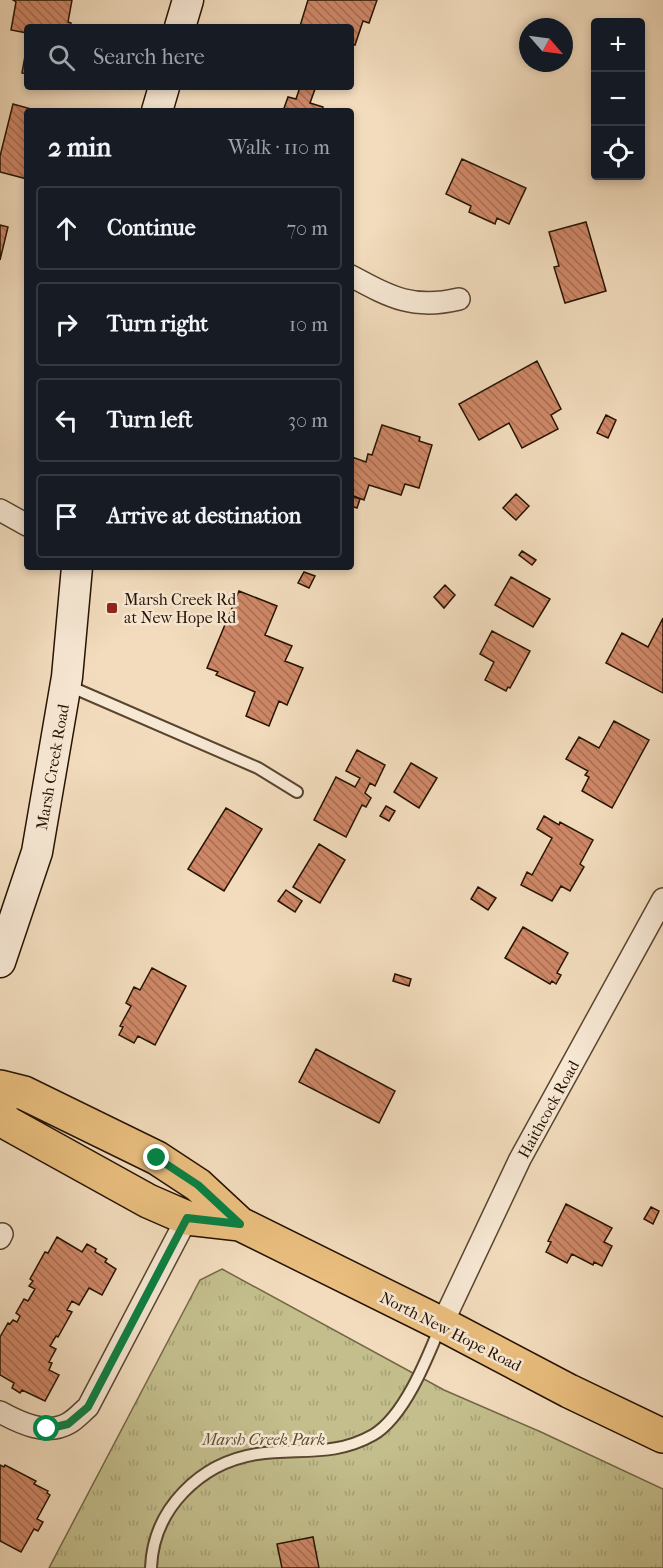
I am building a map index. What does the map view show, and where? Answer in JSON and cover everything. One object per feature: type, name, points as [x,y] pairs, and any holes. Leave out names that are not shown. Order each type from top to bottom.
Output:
[{"type":"main road","name":"North New Hope Road","points":[[0,1087],[24,1094],[157,1158],[198,1185],[240,1224],[663,1436]]},
{"type":"main road","name":"North New Hope Road","points":[[0,1116],[9,1124],[148,1201],[187,1218],[240,1224]]},
{"type":"street","points":[[181,24],[188,0]]},
{"type":"street","points":[[158,108],[163,90]]},
{"type":"street","points":[[354,278],[386,295],[411,303],[437,304],[459,299]]},
{"type":"street","points":[[0,510],[24,523]]},
{"type":"street","name":"Marsh Creek Road","points":[[0,962],[37,852],[66,685],[77,570]]},
{"type":"street","name":"Haithcock Road","points":[[442,1324],[520,1159],[663,899]]},
{"type":"street","points":[[0,1412],[20,1423],[47,1429],[68,1424],[88,1407],[187,1218]]},
{"type":"lane","points":[[66,685],[258,768],[297,792]]},
{"type":"lane","points":[[151,1568],[152,1549],[163,1520],[175,1501],[192,1483],[210,1471],[256,1454],[332,1451],[375,1434],[392,1418],[416,1382],[442,1324]]},
{"type":"green space","name":"Marsh Creek Park","points":[[222,1269],[444,1390],[663,1489],[663,1568],[49,1568],[200,1280]]},
{"type":"building","points":[[13,0],[72,0],[68,22],[71,24],[24,24],[24,32],[11,30],[16,2]]},
{"type":"building","points":[[308,0],[377,0],[369,23],[363,21],[355,45],[354,24],[301,24]]},
{"type":"building","points":[[299,90],[315,90],[310,103],[323,108],[284,108],[288,97],[296,99]]},
{"type":"building","points":[[13,104],[27,108],[24,108],[24,178],[0,172],[0,156]]},
{"type":"building","points":[[462,159],[526,188],[509,224],[497,218],[495,224],[469,212],[471,206],[446,194]]},
{"type":"building","points":[[586,222],[606,291],[565,303],[554,267],[559,266],[549,232]]},
{"type":"building","points":[[0,225],[8,227],[0,260]]},
{"type":"building","points":[[537,361],[561,409],[551,415],[558,429],[522,448],[509,423],[479,440],[459,404]]},
{"type":"building","points":[[606,415],[616,420],[608,438],[597,433]]},
{"type":"building","points":[[382,425],[420,437],[419,441],[432,445],[419,488],[405,484],[401,495],[369,485],[364,500],[354,496],[354,458],[366,462],[368,454],[372,455]]},
{"type":"building","points":[[516,494],[529,506],[516,520],[503,508]]},
{"type":"building","points":[[354,497],[360,499],[357,508],[354,507]]},
{"type":"building","points":[[522,551],[536,560],[532,565],[519,555]]},
{"type":"building","points":[[304,572],[315,576],[309,588],[298,583]]},
{"type":"building","points":[[511,577],[550,599],[533,627],[495,605]]},
{"type":"building","points":[[445,585],[455,595],[444,608],[434,597]]},
{"type":"building","points":[[239,591],[277,606],[265,635],[292,646],[285,661],[303,668],[287,705],[279,701],[269,726],[246,716],[255,692],[216,675],[218,672],[207,668]]},
{"type":"building","points":[[663,618],[663,693],[606,663],[622,633],[648,647]]},
{"type":"building","points":[[492,631],[530,651],[510,688],[508,687],[506,691],[485,680],[494,662],[480,654]]},
{"type":"building","points":[[614,721],[649,740],[612,808],[582,791],[589,777],[585,775],[588,771],[566,759],[579,737],[599,748]]},
{"type":"building","points":[[357,750],[385,765],[375,786],[370,783],[365,793],[371,798],[366,807],[362,805],[346,837],[314,820],[336,777],[355,787],[360,778],[346,771]]},
{"type":"building","points":[[411,763],[437,778],[419,808],[394,792]]},
{"type":"building","points":[[386,806],[395,811],[389,821],[380,816]]},
{"type":"building","points":[[226,808],[262,829],[224,891],[188,869]]},
{"type":"building","points":[[544,816],[593,840],[580,864],[584,867],[570,891],[561,886],[552,901],[521,885],[527,872],[532,875],[552,838],[537,829]]},
{"type":"building","points":[[319,844],[345,860],[320,903],[293,887]]},
{"type":"building","points":[[478,887],[496,898],[488,910],[471,899]]},
{"type":"building","points":[[286,890],[302,901],[295,912],[278,901]]},
{"type":"building","points":[[523,927],[568,953],[557,973],[561,975],[556,984],[552,981],[550,984],[505,958]]},
{"type":"building","points":[[152,968],[186,986],[155,1045],[138,1036],[134,1043],[119,1035],[123,1027],[120,1026],[131,1006],[126,1003],[134,987],[140,990]]},
{"type":"building","points":[[395,974],[411,979],[409,986],[393,981]]},
{"type":"building","points":[[316,1049],[395,1091],[379,1123],[299,1082]]},
{"type":"building","points":[[566,1204],[612,1228],[604,1242],[612,1246],[602,1266],[594,1262],[593,1265],[572,1254],[567,1263],[546,1252],[551,1242],[548,1241]]},
{"type":"building","points":[[651,1207],[659,1211],[653,1224],[644,1219]]},
{"type":"building","points":[[57,1237],[82,1252],[87,1244],[96,1249],[95,1252],[107,1259],[105,1262],[116,1269],[102,1295],[89,1288],[79,1305],[72,1301],[67,1310],[72,1312],[58,1337],[56,1336],[50,1346],[56,1349],[49,1362],[52,1363],[49,1370],[59,1375],[45,1401],[22,1390],[20,1393],[12,1388],[14,1383],[0,1375],[0,1337],[8,1323],[10,1324],[13,1320],[17,1322],[20,1316],[16,1313],[24,1299],[28,1301],[35,1289],[29,1286],[33,1281],[30,1279],[45,1252],[48,1253]]},
{"type":"building","points":[[0,1465],[4,1467],[5,1465],[36,1481],[34,1484],[48,1491],[50,1495],[37,1519],[43,1522],[38,1531],[34,1529],[21,1552],[0,1541]]},
{"type":"building","points":[[313,1537],[319,1568],[282,1568],[277,1544]]},
{"type":"place","name":"Marsh Creek Rd at New Hope Rd","points":[[112,608]]},
{"type":"route","points":[[47,1429],[68,1424],[88,1407],[187,1218],[240,1224],[198,1185],[157,1158]]}]
